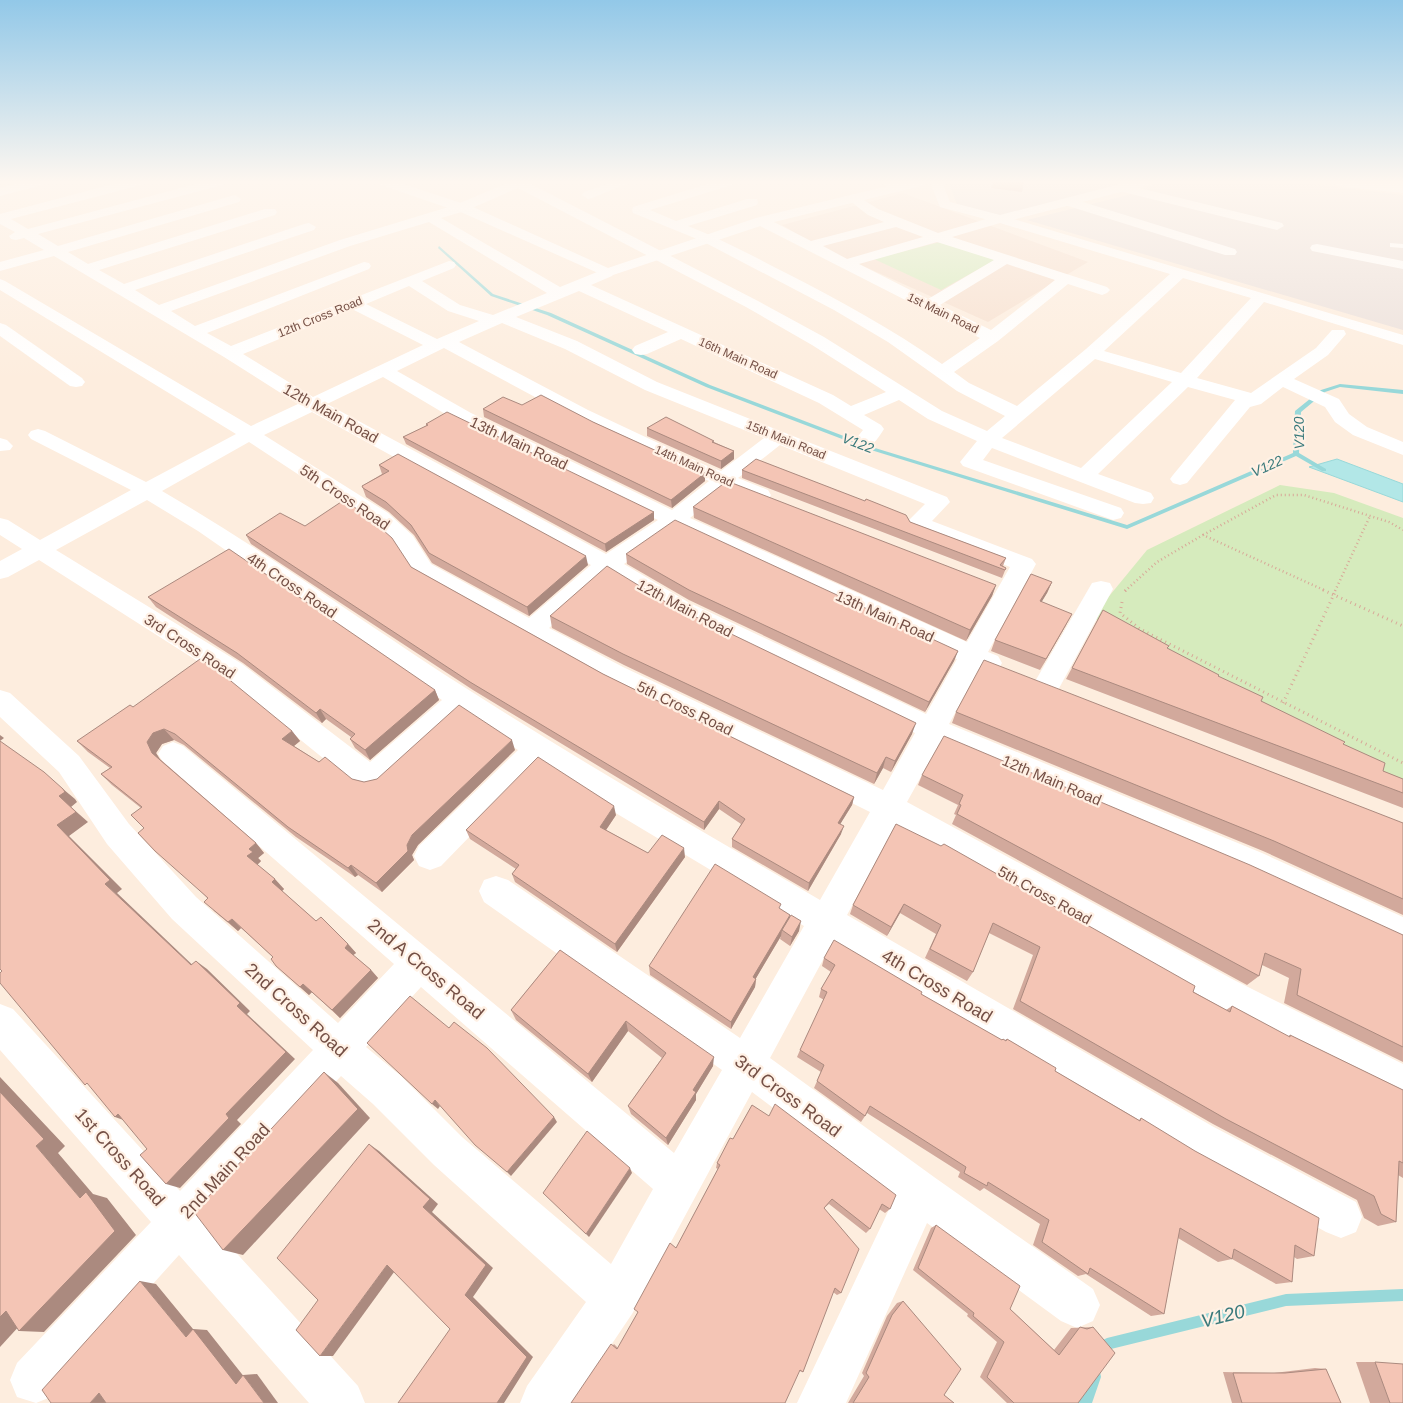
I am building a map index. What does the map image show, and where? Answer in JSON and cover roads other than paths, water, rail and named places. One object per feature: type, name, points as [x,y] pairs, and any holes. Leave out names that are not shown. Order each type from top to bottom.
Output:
[{"type":"street","name":"12th Main Road","points":[[50,247],[230,353],[312,404],[607,564],[679,608],[932,730],[1251,863],[1403,934]]},
{"type":"street","points":[[0,267],[68,247]]},
{"type":"street","points":[[86,269],[155,247]]},
{"type":"street","points":[[121,290],[247,247]]},
{"type":"street","points":[[157,310],[332,247]]},
{"type":"street","points":[[482,247],[559,293]]},
{"type":"street","points":[[548,247],[607,274]]},
{"type":"street","points":[[640,247],[752,304],[818,341],[935,415],[988,439],[1142,498]]},
{"type":"street","points":[[0,571],[250,434],[383,370],[526,306],[680,247]]},
{"type":"street","points":[[725,247],[894,338],[963,387],[1019,415]]},
{"type":"street","name":"1st Main Road","points":[[811,247],[992,337]]},
{"type":"street","points":[[844,264],[904,247]]},
{"type":"street","points":[[967,247],[1102,290]]},
{"type":"street","points":[[1097,247],[1403,340]]},
{"type":"street","points":[[1216,247],[1230,252]]},
{"type":"street","points":[[1317,248],[1403,265]]},
{"type":"street","points":[[928,306],[1006,260]]},
{"type":"street","name":"12th Cross Road","points":[[230,353],[449,265]]},
{"type":"street","points":[[194,332],[364,266]]},
{"type":"street","points":[[1113,514],[1071,502],[970,462],[988,439],[1092,353],[1181,272]]},
{"type":"street","points":[[943,372],[992,337],[1065,279]]},
{"type":"street","name":"15th Main Road","points":[[410,280],[454,308],[497,318],[571,345],[651,386],[939,502],[917,523],[1008,580],[972,656]]},
{"type":"street","name":"5th Cross Road","points":[[0,284],[250,434],[380,518],[405,542],[423,569],[614,674],[888,807],[1221,993],[1403,1085]]},
{"type":"street","name":"16th Main Road","points":[[579,285],[826,399],[874,428],[861,445]]},
{"type":"street","points":[[1084,476],[1186,379],[1261,296]]},
{"type":"street","name":"14th Main Road","points":[[352,303],[441,343],[582,414],[723,479],[778,502]]},
{"type":"street","points":[[0,328],[76,382]]},
{"type":"street","points":[[641,350],[680,333]]},
{"type":"street","points":[[1180,479],[1243,403],[1254,400],[1319,355],[1330,346],[1338,334]]},
{"type":"street","points":[[1092,353],[1254,400]]},
{"type":"street","name":"13th Main Road","points":[[383,370],[464,417],[575,469],[674,519],[972,656],[1038,681],[1101,589]]},
{"type":"street","points":[[1282,380],[1326,399],[1336,407],[1342,418],[1360,431],[1403,449]]},
{"type":"street","points":[[850,414],[900,393]]},
{"type":"street","name":"4th Cross Road","points":[[38,435],[146,490],[206,526],[461,699],[610,794],[1198,1140],[1341,1218]]},
{"type":"street","points":[[531,630],[607,564],[674,519],[778,437]]},
{"type":"street","name":"3rd Cross Road","points":[[0,526],[233,671],[372,779],[461,699]]},
{"type":"street","points":[[544,1403],[616,1298],[972,656]]},
{"type":"street","name":"2nd Cross Road","points":[[0,700],[69,764],[118,834],[184,908],[387,1090],[448,1151],[616,1298]]},
{"type":"street","points":[[430,856],[537,749]]},
{"type":"street","name":"2nd A Cross Road","points":[[173,754],[679,1184]]},
{"type":"street","name":"3rd Cross Road","points":[[496,891],[746,1064],[919,1192],[1077,1305]]},
{"type":"street","name":"2nd Main Road","points":[[34,1380],[338,1048],[419,963]]},
{"type":"street","name":"1st Cross Road","points":[[0,1022],[341,1403]]},
{"type":"street","points":[[820,1403],[919,1192]]},
{"type":"water","points":[[1337,459],[1403,484],[1403,502],[1309,467]]},
{"type":"waterway","name":"V122","points":[[440,247],[492,295],[549,314],[708,386],[873,449],[1127,527],[1296,454]]},
{"type":"waterway","name":"V120","points":[[1296,454],[1298,411],[1323,391],[1340,385],[1403,392]]},
{"type":"waterway","name":"V120","points":[[1296,454],[1324,470]]},
{"type":"waterway","name":"V120","points":[[1104,1352],[1107,1344],[1286,1300],[1403,1295]]},
{"type":"waterway","name":"V120","points":[[1085,1403],[1095,1377]]}]
